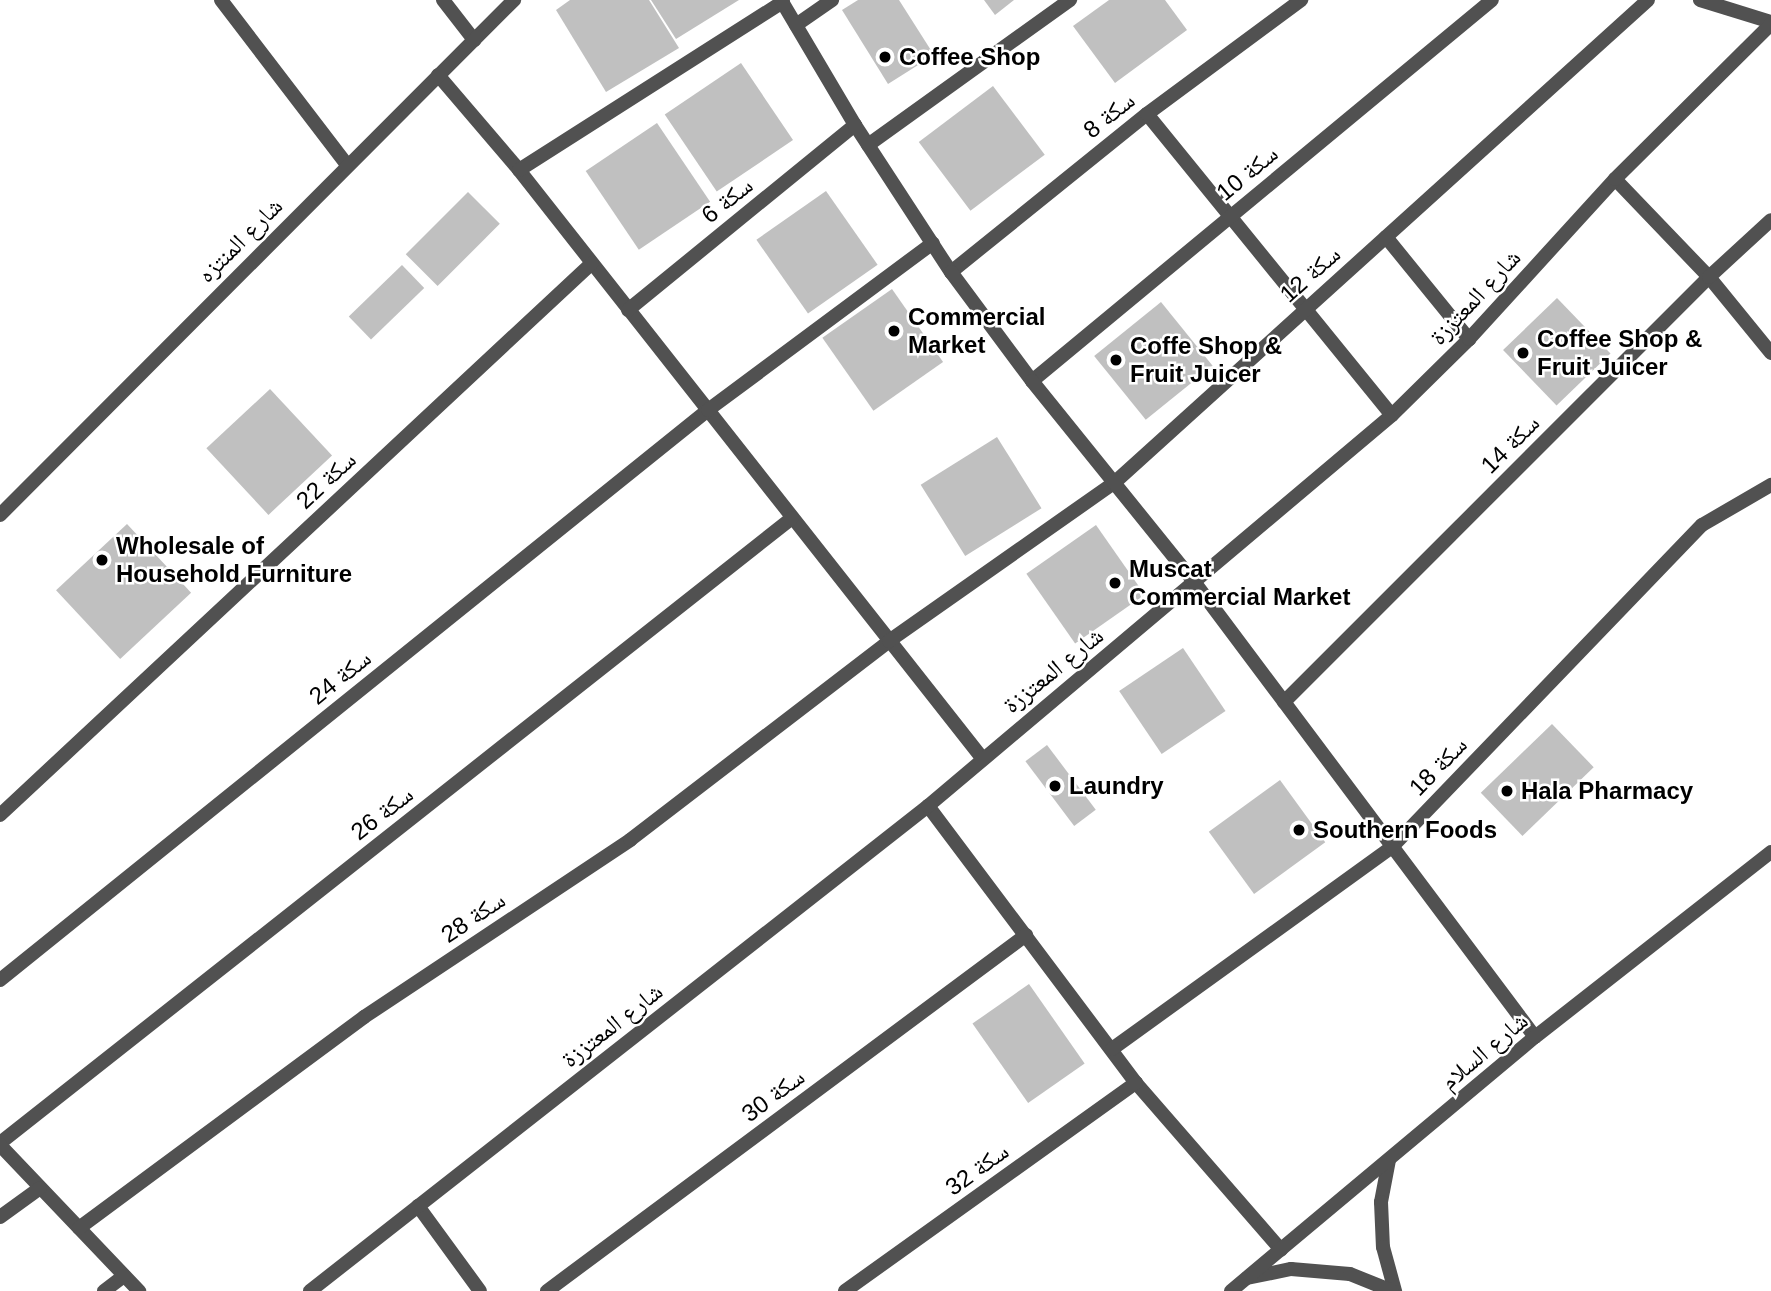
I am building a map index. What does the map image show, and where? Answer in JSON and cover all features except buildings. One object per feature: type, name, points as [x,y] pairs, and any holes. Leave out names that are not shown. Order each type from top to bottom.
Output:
[{"type":"street","points":[[221,0],[347,164]]},
{"type":"street","points":[[443,0],[474,40]]},
{"type":"street","name":"شارع المنتزه","points":[[0,515],[347,164],[514,0]]},
{"type":"street","points":[[796,25],[832,0]]},
{"type":"street","points":[[868,145],[1070,0]]},
{"type":"street","name":"سكة 8","points":[[951,271],[1147,114],[1301,0]]},
{"type":"street","name":"سكة 10","points":[[1032,381],[1492,0]]},
{"type":"street","name":"سكة 12","points":[[889,641],[1114,483],[1648,0]]},
{"type":"street","points":[[1700,0],[1771,23]]},
{"type":"street","points":[[519,170],[782,1],[855,125],[951,271],[1032,381],[1195,583],[1535,1037]]},
{"type":"street","name":"شارع المعتززة","points":[[310,1291],[928,806],[1392,415],[1469,339],[1615,179],[1771,23]]},
{"type":"street","points":[[438,75],[519,170],[982,758]]},
{"type":"street","points":[[1147,114],[1392,415]]},
{"type":"street","name":"سكة 6","points":[[628,310],[855,125]]},
{"type":"street","points":[[1615,179],[1709,276],[1771,353]]},
{"type":"street","name":"سكة 14","points":[[1284,702],[1709,276],[1771,220]]},
{"type":"street","points":[[1386,237],[1469,339]]},
{"type":"street","name":"سكة 24","points":[[0,980],[708,410],[933,243]]},
{"type":"street","name":"سكة 22","points":[[0,816],[592,263]]},
{"type":"street","name":"سكة 18","points":[[1112,1049],[1392,846],[1702,524],[1771,485]]},
{"type":"street","name":"سكة 26","points":[[0,1144],[792,518]]},
{"type":"street","name":"سكة 28","points":[[79,1228],[365,1017],[630,839],[889,641]]},
{"type":"street","points":[[928,806],[1136,1083],[1281,1250]]},
{"type":"street","name":"شارع السلام","points":[[1231,1291],[1535,1037],[1771,852]]},
{"type":"street","name":"سكة 30","points":[[547,1291],[1026,934]]},
{"type":"street","name":"سكة 32","points":[[845,1291],[1136,1083]]},
{"type":"street","points":[[0,1144],[139,1291]]},
{"type":"street","points":[[1389,1160],[1381,1202],[1382,1247],[1394,1291]]},
{"type":"street","points":[[0,1217],[40,1188]]},
{"type":"street","points":[[418,1206],[480,1291]]},
{"type":"street","points":[[1247,1278],[1291,1269],[1350,1273],[1394,1291]]},
{"type":"street","points":[[104,1291],[124,1276]]},
{"type":"place","name":"Coffee Shop","points":[[885,57]]},
{"type":"place","name":"Commercial Market","points":[[894,331]]},
{"type":"place","name":"Coffee Shop & Fruit Juicer","points":[[1523,353]]},
{"type":"place","name":"Coffe Shop & Fruit Juicer","points":[[1116,360]]},
{"type":"place","name":"Wholesale of Household Furniture","points":[[102,560]]},
{"type":"place","name":"Muscat Commercial Market","points":[[1115,583]]},
{"type":"place","name":"Laundry","points":[[1055,786]]},
{"type":"place","name":"Hala Pharmacy","points":[[1507,791]]},
{"type":"place","name":"Southern Foods","points":[[1299,830]]}]
